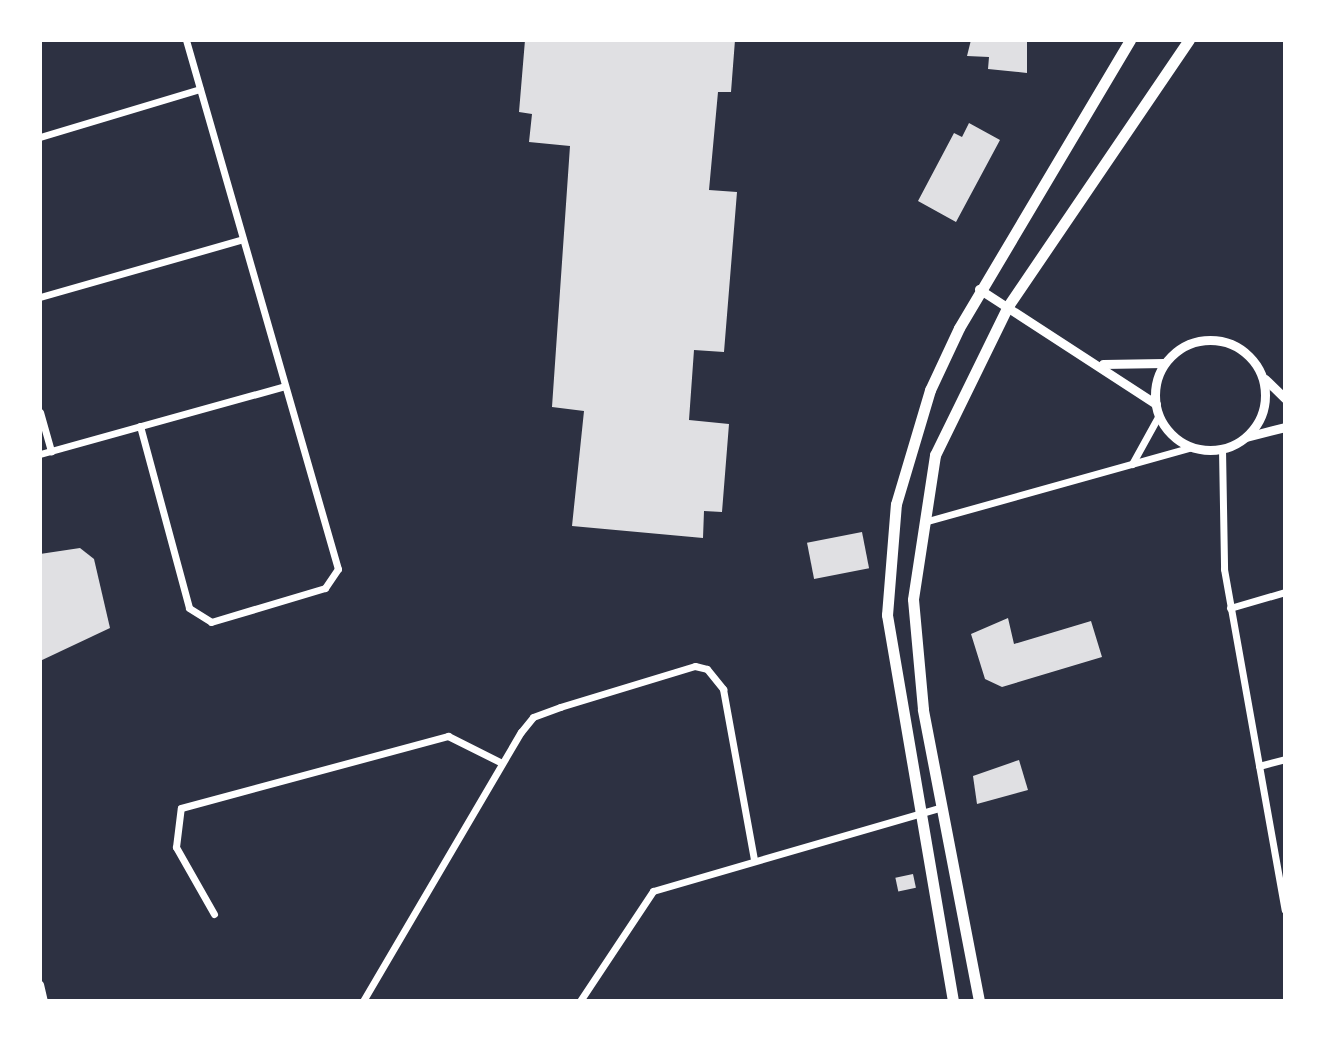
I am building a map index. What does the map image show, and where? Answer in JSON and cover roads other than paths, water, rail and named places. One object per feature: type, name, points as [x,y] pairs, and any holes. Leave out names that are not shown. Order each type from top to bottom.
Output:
[{"type":"highway","points":[[953,1001],[918,814],[887,615],[887,563],[920,420],[979,289],[1129,40]]},
{"type":"highway","points":[[979,1001],[923,709],[913,599],[921,523],[935,455],[1008,306],[1189,42]]},
{"type":"street","points":[[140,426],[189,608],[211,622],[325,588],[338,569],[186,40]]},
{"type":"street","points":[[40,137],[200,89]]},
{"type":"street","points":[[40,297],[243,239]]},
{"type":"street","points":[[979,289],[1103,364],[1156,404]]},
{"type":"street","points":[[1103,364],[1164,363],[1191,343],[1217,340],[1241,349],[1285,398]]},
{"type":"street","points":[[1164,363],[1156,404],[1159,415],[1192,447]]},
{"type":"street","points":[[1246,437],[1264,409],[1262,375]]},
{"type":"street","points":[[40,454],[285,386]]},
{"type":"street","points":[[40,412],[51,451]]},
{"type":"street","points":[[1132,464],[1159,415]]},
{"type":"street","points":[[921,523],[1192,447],[1222,449],[1246,437],[1285,427]]},
{"type":"street","points":[[1222,449],[1230,608],[1285,910]]},
{"type":"street","points":[[1230,608],[1285,592]]},
{"type":"street","points":[[363,1001],[502,763],[533,717],[695,666],[707,669],[723,689],[754,859]]},
{"type":"street","points":[[214,914],[176,847],[181,808],[448,736],[502,763]]},
{"type":"street","points":[[1259,766],[1285,759]]},
{"type":"street","points":[[580,1001],[653,891],[754,859],[942,807]]},
{"type":"street","points":[[40,984],[44,1001]]}]
